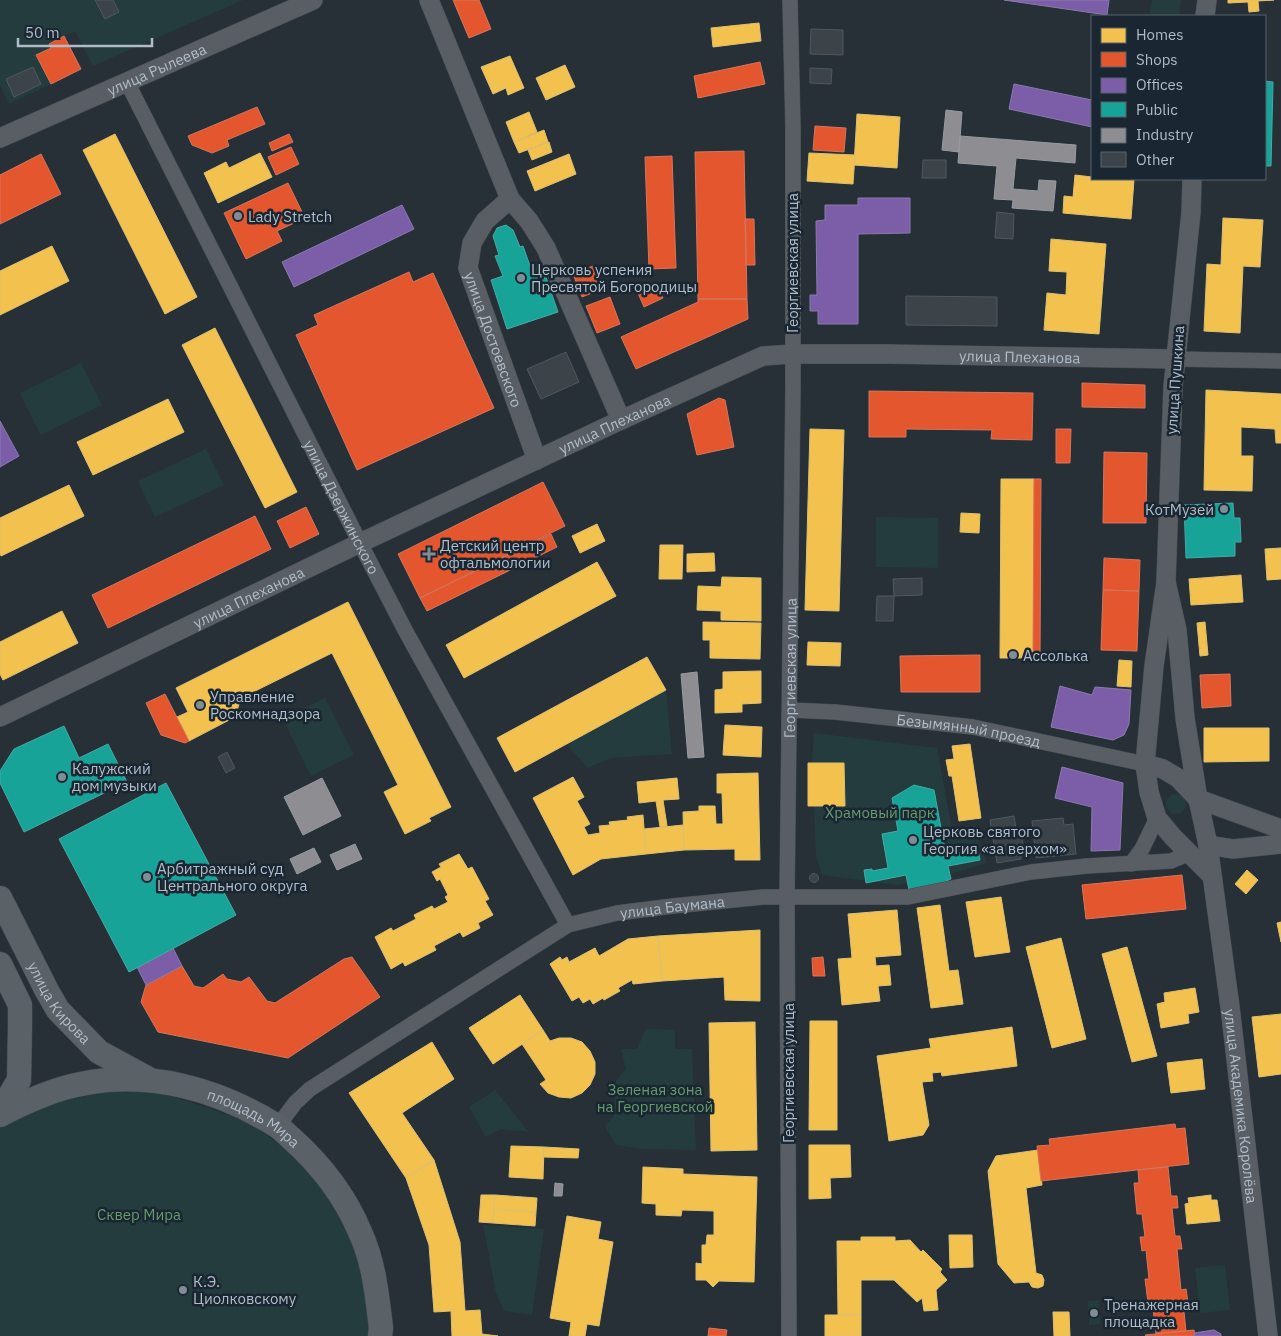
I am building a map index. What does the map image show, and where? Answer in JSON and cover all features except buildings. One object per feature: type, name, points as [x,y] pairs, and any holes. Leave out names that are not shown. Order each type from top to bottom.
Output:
[{"type":"main road","name":"улица Кирова","points":[[0,898],[58,1010],[99,1052],[150,1080]]},
{"type":"main road","points":[[0,964],[20,1005],[19,1080],[0,1114]]},
{"type":"main road","name":"площадь Мира","points":[[0,1114],[30,1100],[78,1084],[110,1080],[150,1080],[177,1083],[224,1097],[278,1126],[306,1151],[337,1189],[361,1232],[375,1279],[380,1336]]},
{"type":"street","name":"улица Рылеева","points":[[0,138],[313,0]]},
{"type":"street","points":[[429,0],[510,200],[529,221],[546,248],[621,420]]},
{"type":"street","name":"Георгиевская улица","points":[[789,1336],[786,898],[790,710],[793,354],[790,0]]},
{"type":"street","points":[[1205,15],[1207,0]]},
{"type":"street","name":"улица Дзержинского","points":[[127,82],[405,630],[568,925]]},
{"type":"street","name":"улица Пушкина","points":[[1157,818],[1149,792],[1145,764],[1154,666],[1166,582],[1175,359],[1190,221],[1192,180]]},
{"type":"street","name":"улица Достоевского","points":[[510,200],[485,221],[472,243],[468,268],[537,460]]},
{"type":"street","name":"улица Плеханова","points":[[0,717],[360,543],[762,356],[793,354],[1113,357],[1281,361]]},
{"type":"street","name":"улица Пушкина","points":[[1166,582],[1177,630],[1185,718],[1198,799],[1208,845]]},
{"type":"street","name":"Безымянный проезд","points":[[790,710],[836,712],[973,727],[1145,764]]},
{"type":"street","points":[[1145,764],[1163,769],[1178,778],[1198,799],[1281,829]]},
{"type":"street","points":[[1149,792],[1157,782],[1166,776],[1178,778]]},
{"type":"street","points":[[1131,864],[1142,849],[1157,818],[1172,837],[1212,876]]},
{"type":"street","points":[[1190,853],[1202,851],[1208,845],[1233,849],[1281,844]]},
{"type":"street","name":"улица Академика Королёва","points":[[1208,845],[1230,1007],[1268,1336]]},
{"type":"street","name":"улица Баумана","points":[[278,1126],[295,1103],[310,1089],[568,925],[617,913],[763,898],[908,898],[1031,872],[1172,861],[1190,853]]},
{"type":"green space","points":[[0,0],[243,0],[93,66],[75,31],[49,44],[51,48],[36,55],[51,84],[9,104],[0,85]]},
{"type":"green space","points":[[1152,0],[1181,0],[1179,15],[1151,15]]},
{"type":"green space","points":[[81,363],[102,405],[41,435],[20,393]]},
{"type":"green space","points":[[206,449],[224,485],[155,517],[138,481]]},
{"type":"green space","points":[[876,517],[938,518],[938,568],[876,567]]},
{"type":"green space","points":[[666,690],[672,754],[611,758],[588,768],[566,744]]},
{"type":"green space","points":[[325,698],[354,755],[311,776],[283,719]]},
{"type":"green space","name":"Храмовый парк","points":[[814,733],[937,748],[952,829],[974,825],[987,863],[954,873],[898,885],[822,875],[816,856],[812,758]]},
{"type":"green space","points":[[1172,794],[1180,794],[1186,800],[1186,808],[1180,814],[1172,814],[1166,808],[1166,800]]},
{"type":"green space","name":"Зеленая зона на Георгиевской","points":[[646,1029],[675,1030],[675,1049],[692,1049],[696,1150],[643,1149],[616,1145],[605,1127],[615,1113],[615,1082],[626,1069],[621,1049],[637,1049]]},
{"type":"green space","points":[[495,1090],[528,1132],[501,1129],[486,1137],[469,1107]]},
{"type":"green space","name":"Сквер Мира","points":[[111,1091],[159,1092],[208,1108],[249,1122],[287,1150],[320,1184],[345,1223],[361,1266],[370,1312],[370,1336],[0,1336],[0,1129],[27,1114],[53,1104]]},
{"type":"green space","points":[[483,1225],[544,1229],[532,1315],[505,1311],[496,1293]]},
{"type":"green space","points":[[1225,1265],[1230,1310],[1200,1313],[1195,1268]]},
{"type":"green space","name":"Тренажерная площадка","points":[[1099,1300],[1100,1324],[1089,1325],[1088,1301]]},
{"type":"place","name":"Lady Stretch","points":[[238,216]]},
{"type":"place","name":"Церковь успения Пресвятой Богородицы","points":[[521,278]]},
{"type":"place","name":"КотМузей","points":[[1224,509]]},
{"type":"place","name":"Детский центр офтальмологии","points":[[429,554]]},
{"type":"place","name":"Ассолька","points":[[1013,655]]},
{"type":"place","name":"Управление Роскомнадзора","points":[[200,705]]},
{"type":"place","name":"Калужский дом музыки","points":[[62,777]]},
{"type":"place","name":"Церковь святого Георгия «за верхом»","points":[[913,840]]},
{"type":"place","name":"Арбитражный суд Центрального округа","points":[[147,877]]},
{"type":"place","name":"К.Э. Циолковскому","points":[[183,1290]]},
{"type":"place","name":"Тренажерная площадка","points":[[1094,1313]]}]
